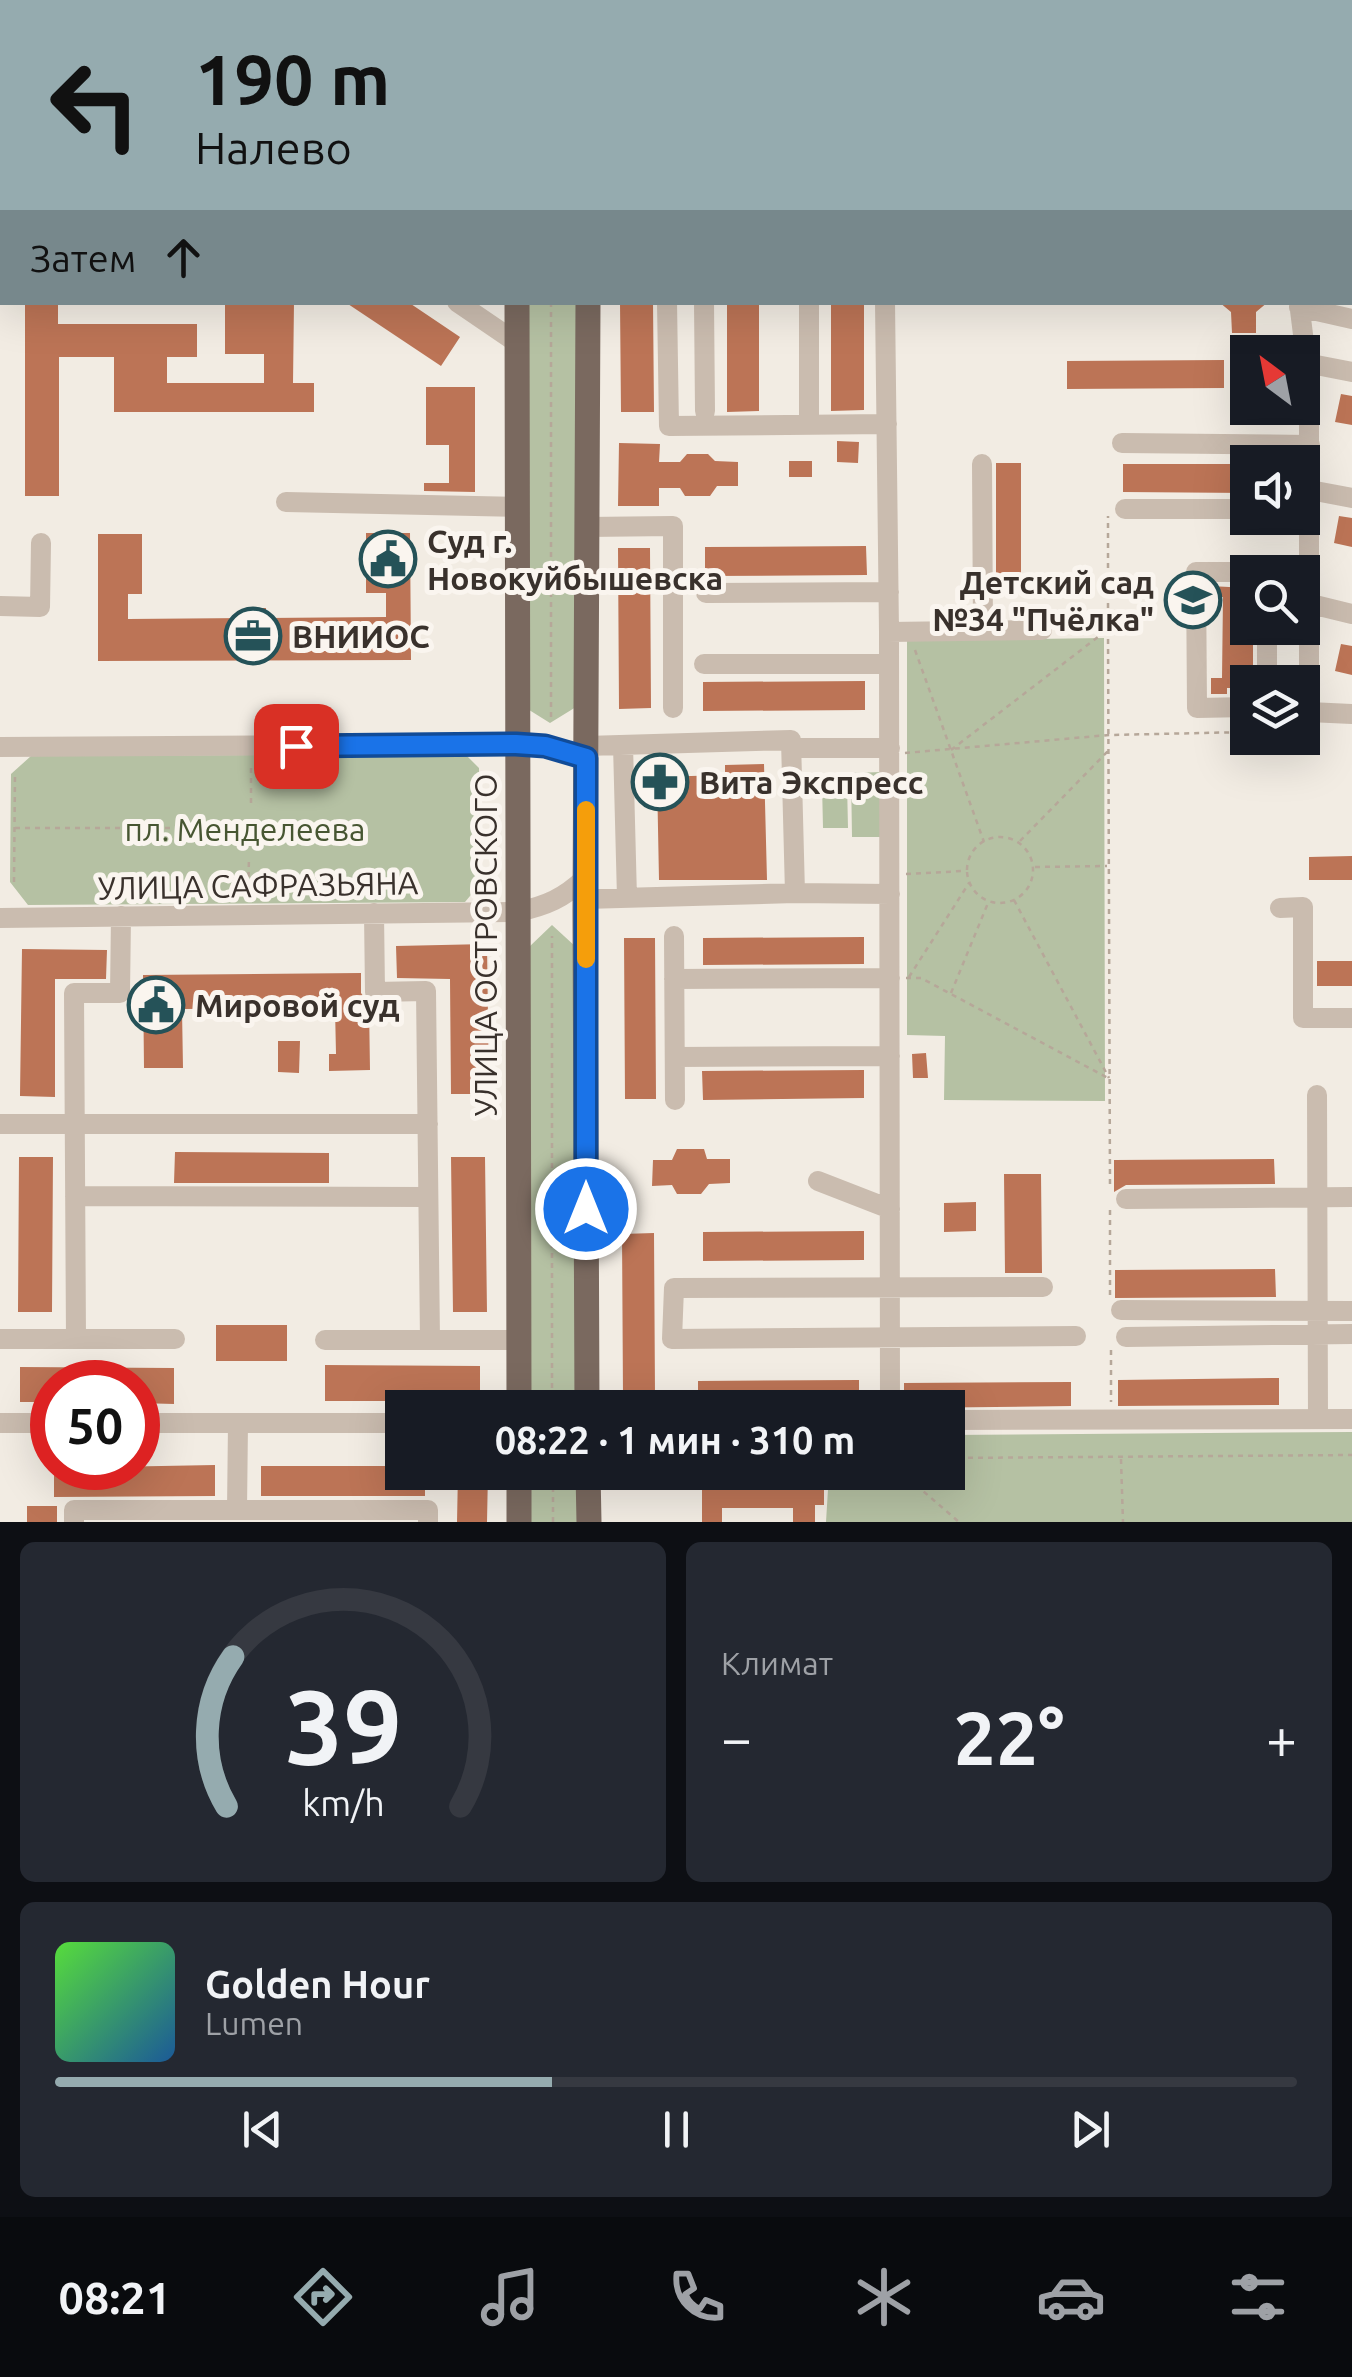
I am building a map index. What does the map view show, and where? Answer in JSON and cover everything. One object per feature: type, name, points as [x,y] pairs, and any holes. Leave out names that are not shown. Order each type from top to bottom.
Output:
[{"type":"main road","name":"УЛИЦА ОСТРОВСКОГО","points":[[517,305],[520,1390]]},
{"type":"main road","points":[[588,305],[588,1390]]},
{"type":"main road","points":[[519,1490],[519,1522]]},
{"type":"main road","points":[[588,1490],[589,1522]]},
{"type":"street","points":[[461,305],[518,343]]},
{"type":"street","points":[[667,305],[668,426],[887,424]]},
{"type":"street","points":[[704,305],[705,411]]},
{"type":"street","points":[[808,305],[809,425]]},
{"type":"street","points":[[885,305],[889,592],[899,632],[889,664],[890,884],[899,978],[890,1056],[890,1390]]},
{"type":"street","points":[[1303,335],[1299,305],[1352,319]]},
{"type":"street","points":[[1320,366],[1352,372]]},
{"type":"street","points":[[1122,443],[1310,444],[1309,425]]},
{"type":"street","points":[[982,464],[983,631]]},
{"type":"street","points":[[1320,502],[1352,498]]},
{"type":"street","points":[[286,502],[517,507]]},
{"type":"street","points":[[1116,508],[1230,510]]},
{"type":"street","points":[[587,527],[673,526],[673,708]]},
{"type":"street","points":[[0,606],[40,606],[41,544]]},
{"type":"street","points":[[1230,572],[1196,572],[1197,708],[1230,707]]},
{"type":"street","points":[[706,594],[889,592]]},
{"type":"street","points":[[1320,606],[1352,614]]},
{"type":"street","points":[[899,632],[1042,630]]},
{"type":"street","points":[[1310,645],[1309,712],[1352,714]]},
{"type":"street","points":[[704,664],[889,664]]},
{"type":"street","points":[[0,747],[516,744],[586,752],[622,745],[791,740],[795,893]]},
{"type":"street","points":[[622,745],[626,898]]},
{"type":"street","points":[[791,748],[889,751]]},
{"type":"street","points":[[585,888],[626,898],[795,893],[890,884]]},
{"type":"street","name":"УЛИЦА САФРАЗЬЯНА","points":[[0,918],[517,912],[542,907],[585,888]]},
{"type":"street","points":[[1280,908],[1303,907],[1303,1018],[1352,1018]]},
{"type":"street","points":[[374,913],[375,992],[426,991],[430,1340]]},
{"type":"street","points":[[76,1339],[74,993],[120,994],[121,916]]},
{"type":"street","points":[[674,936],[675,1100]]},
{"type":"street","points":[[674,980],[899,978]]},
{"type":"street","points":[[675,1057],[890,1056]]},
{"type":"street","points":[[1317,1095],[1318,1418]]},
{"type":"street","points":[[0,1124],[428,1124]]},
{"type":"street","points":[[818,1181],[890,1209]]},
{"type":"street","points":[[75,1196],[428,1197]]},
{"type":"street","points":[[1115,1202],[1352,1197]]},
{"type":"street","points":[[1043,1288],[674,1288],[672,1340],[1076,1336]]},
{"type":"street","points":[[1116,1309],[1352,1311]]},
{"type":"street","points":[[1118,1341],[1352,1334]]},
{"type":"street","points":[[0,1339],[174,1339]]},
{"type":"street","points":[[325,1340],[519,1340]]},
{"type":"street","points":[[965,1420],[1352,1419]]},
{"type":"street","points":[[160,1423],[385,1422]]},
{"type":"street","points":[[0,1424],[30,1423]]},
{"type":"street","points":[[237,1510],[238,1423]]},
{"type":"street","points":[[74,1522],[74,1510],[428,1510],[428,1522]]},
{"type":"path","points":[[551,305],[551,720]]},
{"type":"path","points":[[1116,508],[1108,629],[1110,1079],[1116,1309]]},
{"type":"path","points":[[1042,630],[1108,629]]},
{"type":"path","points":[[951,751],[1108,629]]},
{"type":"path","points":[[899,632],[951,751],[984,842]]},
{"type":"path","points":[[889,751],[951,751],[1109,735],[1230,732]]},
{"type":"path","points":[[1019,842],[1109,750]]},
{"type":"path","points":[[251,803],[252,755]]},
{"type":"path","points":[[14,882],[15,774]]},
{"type":"path","points":[[14,828],[223,828]]},
{"type":"path","points":[[1006,837],[1019,842],[1034,867],[1033,881],[1014,900],[1002,904],[988,902],[970,883],[966,871],[970,855],[984,842],[1006,837]]},
{"type":"path","points":[[248,903],[249,857]]},
{"type":"path","points":[[1034,867],[1109,866]]},
{"type":"path","points":[[890,884],[966,871]]},
{"type":"path","points":[[899,978],[970,883]]},
{"type":"path","points":[[1014,900],[1110,1079]]},
{"type":"path","points":[[950,994],[988,902]]},
{"type":"path","points":[[552,936],[552,1390]]},
{"type":"path","points":[[899,978],[921,978],[1110,1079]]},
{"type":"path","points":[[1111,1403],[1118,1341]]},
{"type":"path","points":[[965,1458],[1352,1455]]},
{"type":"path","points":[[1120,1458],[1124,1522]]},
{"type":"path","points":[[553,1490],[553,1522]]},
{"type":"path","points":[[922,1490],[959,1522]]},
{"type":"green space","points":[[528,305],[576,305],[576,707],[550,723],[526,708]]},
{"type":"green space","points":[[1104,638],[1105,1101],[944,1100],[945,1036],[907,1035],[907,641]]},
{"type":"green space","name":"пл. Менделеева","points":[[465,754],[479,768],[480,884],[465,902],[28,905],[10,882],[11,774],[31,756]]},
{"type":"green space","points":[[882,772],[883,837],[852,837],[851,773]]},
{"type":"green space","points":[[847,783],[848,828],[823,828],[822,784]]},
{"type":"green space","points":[[552,925],[576,947],[575,1390],[530,1390],[528,948]]},
{"type":"green space","points":[[1352,1432],[1352,1522],[826,1522],[828,1490],[965,1490],[965,1435]]},
{"type":"green space","points":[[529,1490],[577,1490],[577,1522],[529,1522]]},
{"type":"building","points":[[25,305],[58,305],[58,324],[197,324],[197,357],[167,357],[167,383],[264,383],[264,354],[225,354],[225,305],[294,305],[293,383],[314,383],[314,412],[114,412],[114,357],[59,357],[59,496],[25,496]]},
{"type":"building","points":[[350,305],[412,305],[460,337],[441,366]]},
{"type":"building","points":[[620,305],[653,305],[654,412],[621,412]]},
{"type":"building","points":[[727,305],[759,305],[759,411],[727,412]]},
{"type":"building","points":[[831,305],[864,305],[864,410],[831,411]]},
{"type":"building","points":[[1223,305],[1264,305],[1256,312],[1256,333],[1232,333],[1231,312]]},
{"type":"building","points":[[1224,360],[1224,388],[1067,389],[1067,361]]},
{"type":"building","points":[[426,387],[475,387],[475,492],[424,491],[424,483],[449,483],[449,445],[426,445]]},
{"type":"building","points":[[1341,394],[1352,396],[1352,425],[1335,422]]},
{"type":"building","points":[[837,441],[859,442],[858,463],[837,462]]},
{"type":"building","points":[[619,443],[660,444],[659,462],[680,462],[687,454],[708,454],[715,461],[738,462],[738,486],[717,486],[710,496],[685,496],[680,488],[659,488],[659,506],[618,506]]},
{"type":"building","points":[[789,461],[812,461],[812,477],[789,477]]},
{"type":"building","points":[[996,463],[1021,463],[1021,586],[996,586]]},
{"type":"building","points":[[1123,464],[1230,464],[1230,493],[1123,492]]},
{"type":"building","points":[[1339,516],[1352,518],[1352,547],[1334,543]]},
{"type":"building","points":[[366,533],[410,533],[411,660],[98,661],[98,534],[142,534],[142,594],[128,594],[128,619],[246,618],[246,608],[266,608],[266,618],[386,617],[386,593],[366,593]]},
{"type":"building","points":[[866,546],[867,575],[705,576],[705,547]]},
{"type":"building","points":[[618,548],[650,548],[651,708],[619,709]]},
{"type":"building","points":[[1210,586],[1230,587],[1230,645],[1253,645],[1253,665],[1230,665],[1227,694],[1211,694],[1211,678],[1222,678],[1223,597],[1210,597]]},
{"type":"building","points":[[1341,644],[1352,646],[1352,675],[1335,671]]},
{"type":"building","points":[[865,681],[865,710],[703,711],[703,682]]},
{"type":"building","points":[[764,764],[767,880],[659,880],[657,777],[725,775],[725,765]]},
{"type":"building","points":[[1352,856],[1352,880],[1309,880],[1309,857]]},
{"type":"building","points":[[864,937],[864,964],[703,965],[703,938]]},
{"type":"building","points":[[624,938],[655,938],[656,1099],[625,1099]]},
{"type":"building","points":[[487,944],[489,1094],[451,1094],[450,979],[397,978],[396,946]]},
{"type":"building","points":[[22,949],[107,950],[106,979],[55,979],[55,1097],[20,1096]]},
{"type":"building","points":[[1317,961],[1352,961],[1352,986],[1317,986]]},
{"type":"building","points":[[361,973],[361,993],[369,1004],[370,1070],[329,1071],[329,1054],[336,1054],[335,1008],[182,1009],[183,1068],[144,1068],[143,975]]},
{"type":"building","points":[[278,1041],[300,1041],[299,1073],[278,1072]]},
{"type":"building","points":[[926,1053],[928,1078],[913,1078],[912,1054]]},
{"type":"building","points":[[864,1070],[864,1098],[703,1100],[702,1071]]},
{"type":"building","points":[[677,1149],[704,1149],[707,1159],[730,1159],[730,1183],[709,1184],[701,1194],[677,1194],[672,1185],[652,1186],[653,1160],[672,1160]]},
{"type":"building","points":[[175,1152],[329,1153],[329,1183],[174,1183]]},
{"type":"building","points":[[19,1157],[53,1157],[52,1312],[18,1312]]},
{"type":"building","points":[[451,1157],[485,1157],[487,1312],[453,1312]]},
{"type":"building","points":[[1274,1159],[1275,1184],[1126,1185],[1114,1192],[1114,1160]]},
{"type":"building","points":[[1004,1174],[1041,1174],[1042,1273],[1005,1273]]},
{"type":"building","points":[[976,1202],[976,1231],[944,1232],[944,1203]]},
{"type":"building","points":[[864,1231],[864,1260],[703,1261],[703,1232]]},
{"type":"building","points":[[654,1233],[655,1390],[623,1390],[622,1234]]},
{"type":"building","points":[[1275,1269],[1276,1297],[1115,1298],[1115,1270]]},
{"type":"building","points":[[216,1325],[287,1325],[287,1361],[216,1361]]},
{"type":"building","points":[[325,1365],[480,1366],[480,1390],[385,1390],[385,1401],[325,1401]]},
{"type":"building","points":[[20,1367],[30,1367],[30,1402],[20,1402]]},
{"type":"building","points":[[160,1368],[174,1368],[174,1404],[160,1404]]},
{"type":"building","points":[[1279,1378],[1279,1405],[1118,1406],[1118,1380]]},
{"type":"building","points":[[859,1380],[859,1390],[698,1390],[698,1381]]},
{"type":"building","points":[[1071,1382],[1071,1406],[965,1407],[965,1390],[904,1390],[904,1383]]},
{"type":"building","points":[[215,1465],[215,1496],[54,1497],[54,1490],[160,1490],[160,1466]]},
{"type":"building","points":[[261,1466],[385,1466],[385,1490],[425,1490],[425,1496],[261,1496]]},
{"type":"building","points":[[458,1490],[488,1490],[487,1522],[457,1522]]},
{"type":"building","points":[[702,1490],[824,1490],[824,1505],[815,1505],[815,1522],[793,1522],[793,1508],[722,1508],[722,1522],[702,1522]]},
{"type":"building","points":[[27,1506],[57,1506],[57,1522],[27,1522]]},
{"type":"slow traffic","points":[[586,810],[586,959]]},
{"type":"place","name":"Суд г. Новокуйбышевска","points":[[388,559]]},
{"type":"place","name":"Детский сад №34 \"Пчёлка\"","points":[[1193,600]]},
{"type":"place","name":"ВНИИОС","points":[[253,636]]},
{"type":"place","name":"Вита Экспресс","points":[[660,782]]},
{"type":"place","name":"Мировой суд","points":[[156,1005]]},
{"type":"route","points":[[296,746],[516,744],[545,746],[586,758],[586,1209]]}]
